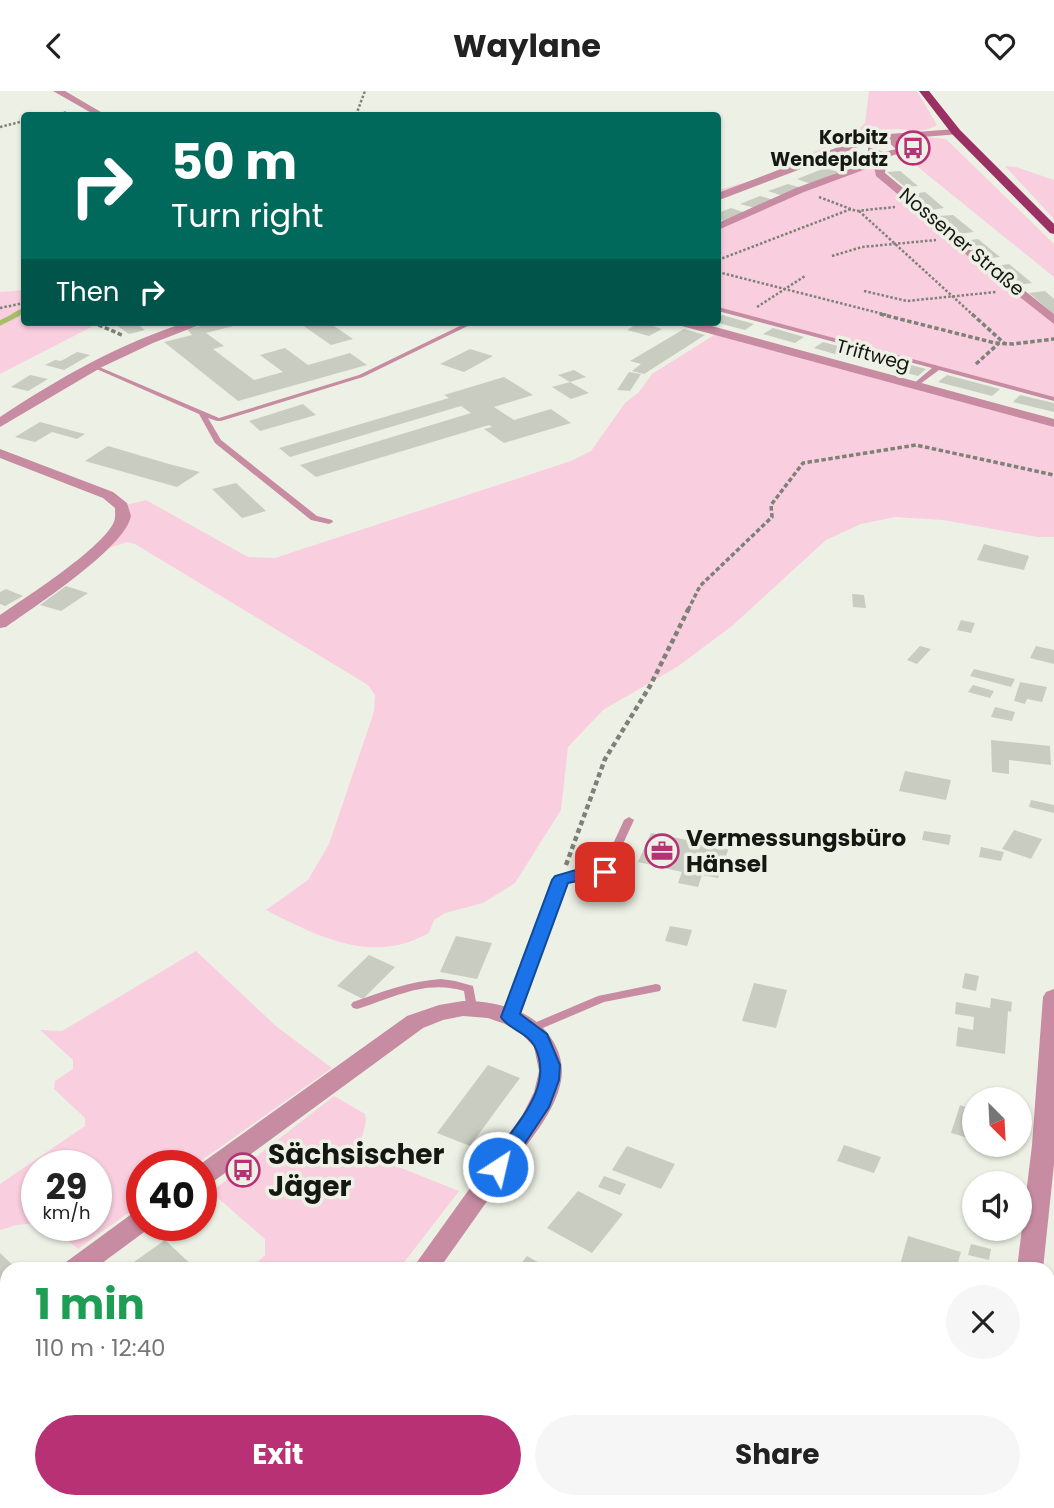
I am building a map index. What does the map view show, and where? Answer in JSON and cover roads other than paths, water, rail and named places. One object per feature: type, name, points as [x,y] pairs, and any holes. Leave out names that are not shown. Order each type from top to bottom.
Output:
[{"type":"main road","points":[[924,91],[956,132],[1054,231]]},
{"type":"street","points":[[58,91],[96,112]]},
{"type":"street","points":[[721,196],[858,143],[914,134],[956,132]]},
{"type":"street","points":[[721,226],[800,190],[903,151],[888,137]]},
{"type":"street","points":[[858,143],[881,158]]},
{"type":"street","name":"Nossener Straße","points":[[881,158],[880,174],[1014,290],[1023,294],[1054,320]]},
{"type":"street","points":[[0,423],[150,338],[188,326]]},
{"type":"street","name":"Triftweg","points":[[697,326],[1054,423]]},
{"type":"street","points":[[0,453],[95,488],[122,506],[123,520],[103,544],[0,623]]},
{"type":"street","points":[[1031,1262],[1044,1145],[1054,997]]},
{"type":"street","points":[[217,1165],[415,1022],[443,1011],[471,1007],[510,1017],[531,1029],[547,1049],[551,1065],[550,1080],[542,1102],[430,1262]]},
{"type":"street","points":[[85,1262],[126,1232]]},
{"type":"lane","points":[[721,310],[1054,399]]},
{"type":"lane","points":[[95,367],[219,420],[361,376],[465,326]]},
{"type":"lane","points":[[914,386],[936,369]]},
{"type":"lane","points":[[202,413],[218,440],[227,448],[314,517],[329,521]]},
{"type":"lane","points":[[510,1017],[561,880],[593,870],[605,872],[629,820]]},
{"type":"lane","points":[[357,1005],[412,986],[456,983],[469,989],[471,1007]]},
{"type":"lane","points":[[531,1029],[602,999],[656,988]]},
{"type":"waterway","points":[[14,315],[21,312]]},
{"type":"waterway","points":[[0,323],[18,314]]},
{"type":"place","name":"Korbitz Wendeplatz","points":[[913,148]]},
{"type":"place","name":"Vermessungsbüro Hänsel","points":[[662,851]]},
{"type":"place","name":"Sächsischer Jäger","points":[[243,1170]]}]
